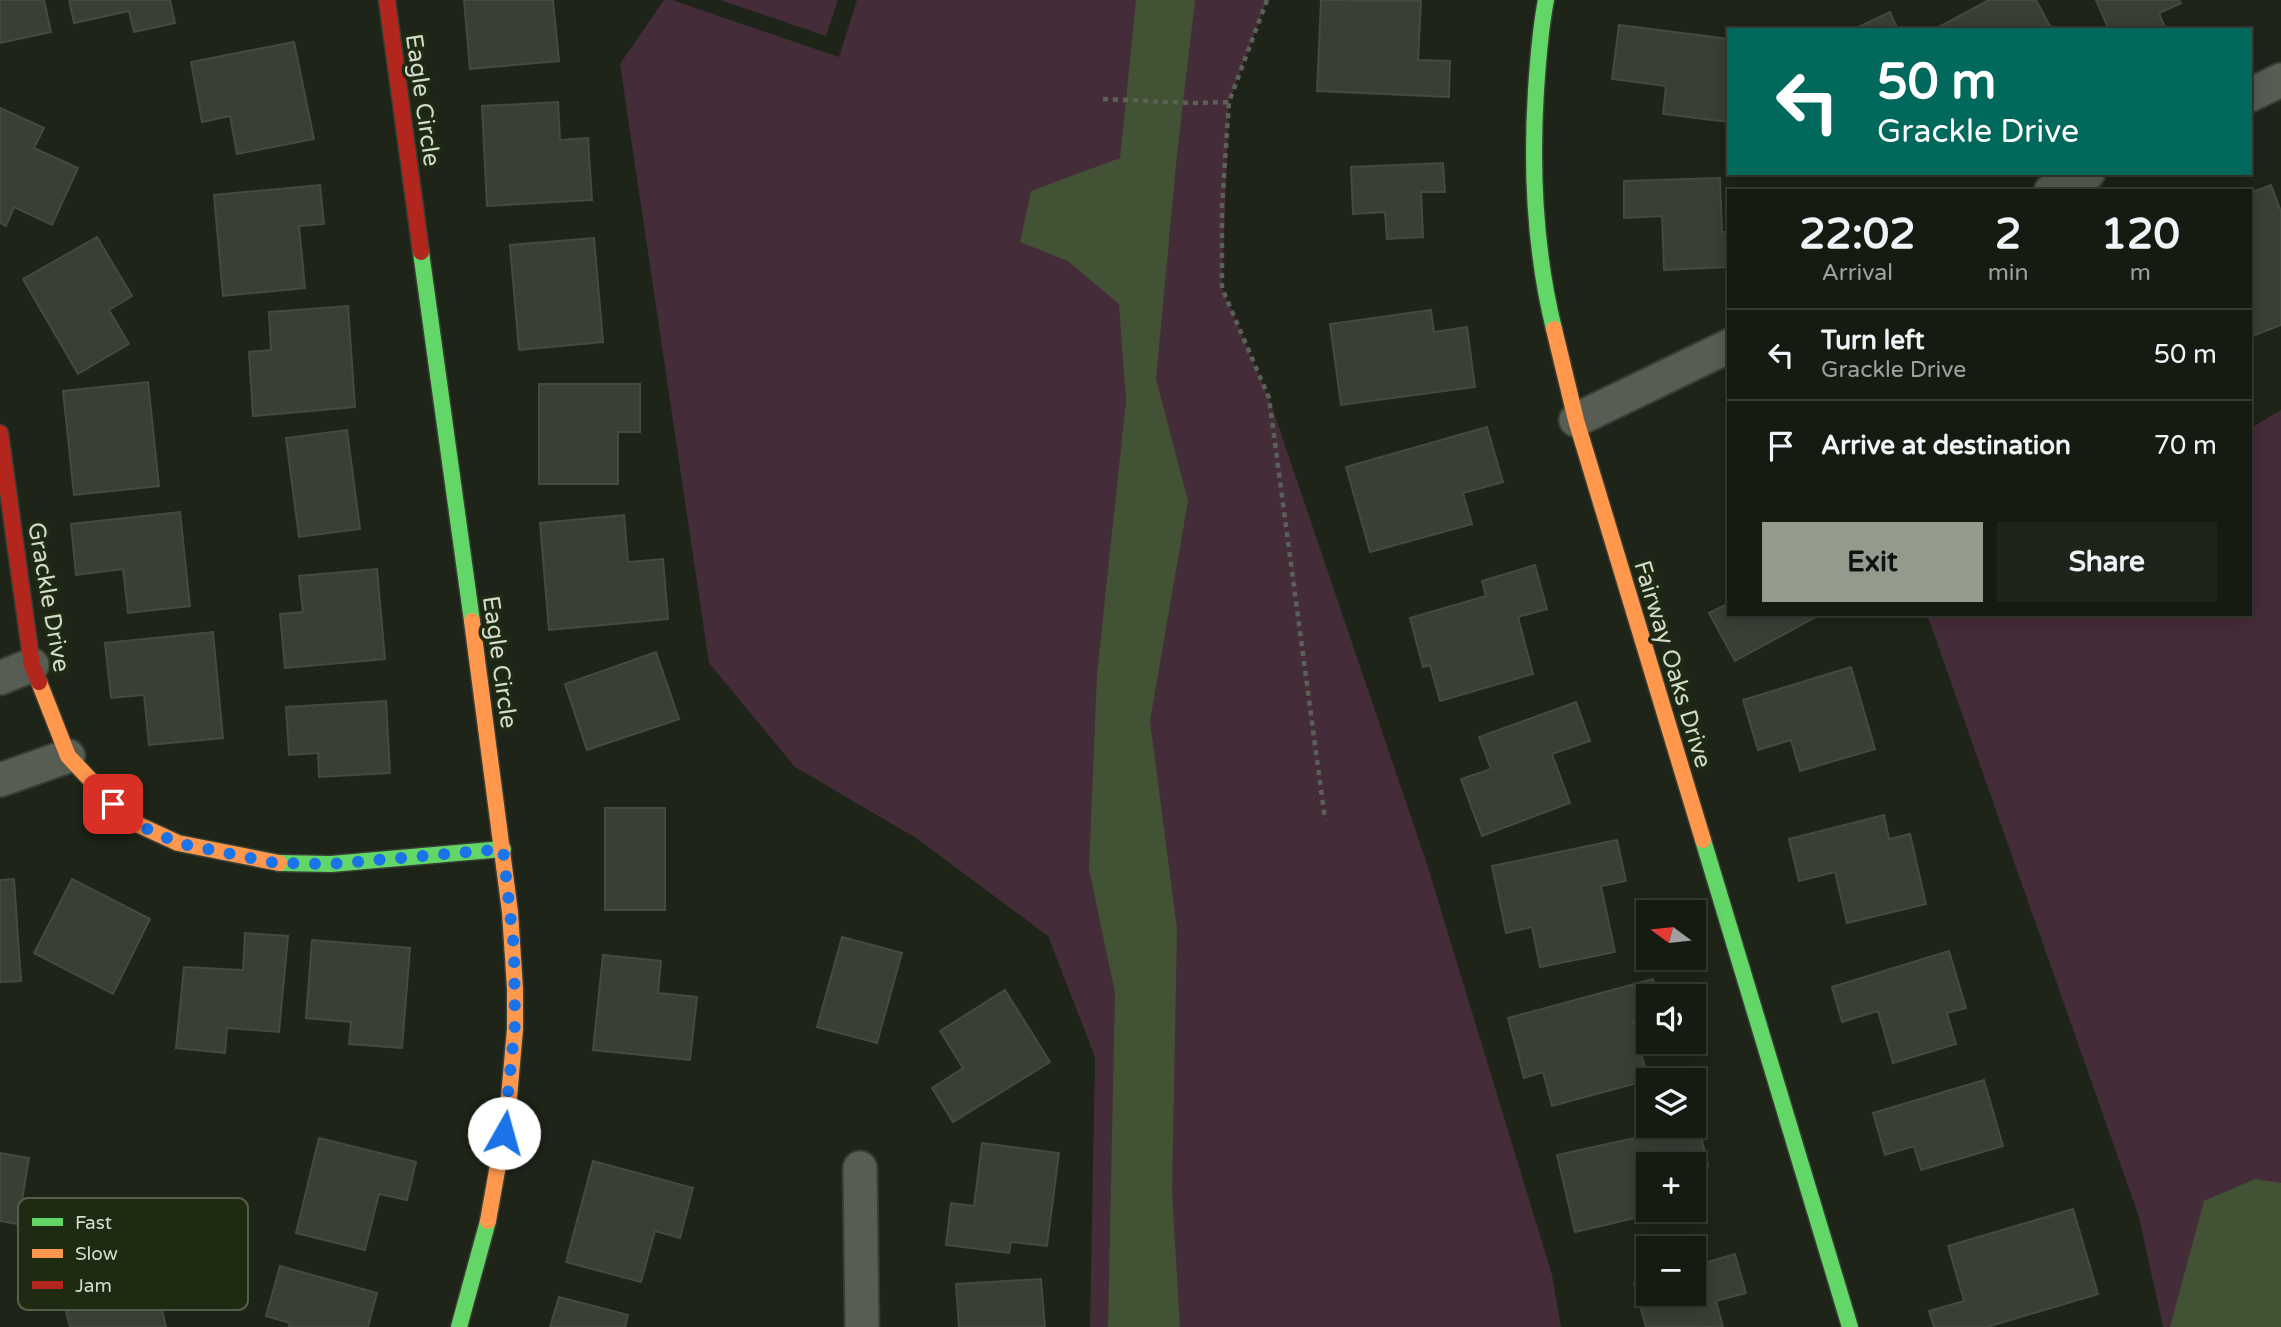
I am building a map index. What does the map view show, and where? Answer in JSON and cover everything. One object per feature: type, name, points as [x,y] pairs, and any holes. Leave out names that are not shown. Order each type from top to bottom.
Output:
[{"type":"street","name":"Eagle Circle","points":[[387,0],[503,849],[514,949],[515,1024],[508,1108],[497,1182],[459,1327]]},
{"type":"street","name":"Fairway Oaks Drive","points":[[1546,0],[1540,29],[1534,126],[1536,215],[1546,298],[1576,420],[1850,1327]]},
{"type":"street","points":[[2252,94],[2281,80]]},
{"type":"street","points":[[2055,189],[2084,175]]},
{"type":"street","points":[[1576,420],[1727,347]]},
{"type":"street","name":"Grackle Drive","points":[[0,433],[32,665],[68,756],[128,820],[178,843],[275,863],[331,864],[503,849]]},
{"type":"street","points":[[0,678],[32,665]]},
{"type":"street","points":[[0,780],[68,756]]},
{"type":"street","points":[[860,1168],[862,1327]]},
{"type":"path","points":[[1267,0],[1229,102],[1222,206],[1222,288],[1269,398],[1325,820]]},
{"type":"path","points":[[1103,99],[1229,102]]},
{"type":"shaded area","points":[[664,0],[672,0],[839,57],[857,0],[1267,0],[1229,102],[1222,288],[1269,398],[1426,861],[1552,1275],[1561,1327],[1090,1327],[1095,1057],[1048,936],[916,838],[795,767],[709,663],[620,64]]},
{"type":"shaded area","points":[[720,0],[838,0],[826,36]]},
{"type":"shaded area","points":[[1136,0],[1195,0],[1156,379],[1188,501],[1150,721],[1177,929],[1172,1192],[1180,1327],[1108,1327],[1115,993],[1089,869],[1097,674],[1126,401],[1119,304],[1068,261],[1020,242],[1031,191],[1120,158]]},
{"type":"shaded area","points":[[2281,410],[2281,1327],[2163,1327],[2139,1217],[1928,617],[2252,616],[2252,427]]},
{"type":"shaded area","points":[[2255,1179],[2281,1183],[2281,1327],[2170,1327],[2204,1201]]},
{"type":"building","points":[[0,0],[44,0],[51,32],[0,43]]},
{"type":"building","points":[[69,0],[170,0],[175,23],[134,32],[129,11],[74,23]]},
{"type":"building","points":[[464,0],[553,0],[559,61],[470,69]]},
{"type":"building","points":[[1321,0],[1421,1],[1418,60],[1450,61],[1449,97],[1317,91]]},
{"type":"building","points":[[1989,0],[2036,0],[2051,28],[1937,28]]},
{"type":"building","points":[[2096,0],[2179,0],[2181,3],[2159,13],[2165,28],[2108,28]]},
{"type":"building","points":[[1890,12],[1897,28],[1856,28]]},
{"type":"building","points":[[1619,25],[1727,39],[1727,122],[1663,114],[1666,86],[1612,79]]},
{"type":"building","points":[[294,42],[314,139],[237,154],[230,116],[202,122],[191,62]]},
{"type":"building","points":[[558,102],[560,140],[588,138],[592,200],[487,206],[482,106]]},
{"type":"building","points":[[0,108],[44,128],[34,148],[78,168],[52,225],[14,207],[6,226],[0,223]]},
{"type":"building","points":[[1443,163],[1445,192],[1421,192],[1423,237],[1387,239],[1385,212],[1353,214],[1351,167]]},
{"type":"building","points":[[1720,178],[1722,232],[1727,232],[1727,267],[1664,270],[1662,216],[1624,218],[1624,181]]},
{"type":"building","points":[[320,185],[324,224],[299,226],[305,288],[223,296],[214,195]]},
{"type":"building","points":[[2271,185],[2281,212],[2281,325],[2252,336],[2252,192]]},
{"type":"building","points":[[97,237],[132,296],[109,310],[129,344],[78,374],[23,279]]},
{"type":"building","points":[[594,238],[603,342],[519,350],[510,245]]},
{"type":"building","points":[[348,306],[355,407],[253,416],[249,352],[271,350],[269,312]]},
{"type":"building","points":[[1431,310],[1434,332],[1467,327],[1475,387],[1341,405],[1330,324]]},
{"type":"building","points":[[148,382],[159,486],[74,495],[63,391]]},
{"type":"building","points":[[539,384],[640,384],[640,432],[618,432],[618,484],[539,484]]},
{"type":"building","points":[[1487,427],[1503,482],[1463,493],[1472,524],[1370,552],[1346,467]]},
{"type":"building","points":[[347,430],[360,529],[299,537],[286,438]]},
{"type":"building","points":[[180,512],[190,606],[128,613],[123,569],[76,575],[71,524]]},
{"type":"building","points":[[624,515],[628,562],[663,559],[668,619],[549,630],[540,523]]},
{"type":"building","points":[[1535,565],[1547,609],[1518,617],[1533,674],[1440,701],[1430,665],[1423,667],[1410,618],[1486,596],[1482,581]]},
{"type":"building","points":[[377,569],[385,659],[285,668],[280,614],[303,612],[299,576]]},
{"type":"building","points":[[1727,604],[1727,616],[1817,616],[1735,661],[1709,613]]},
{"type":"building","points":[[213,632],[223,738],[149,745],[144,695],[111,698],[105,643]]},
{"type":"building","points":[[656,652],[679,719],[587,750],[565,684]]},
{"type":"building","points":[[1851,667],[1875,749],[1800,771],[1791,740],[1758,750],[1743,700]]},
{"type":"building","points":[[386,701],[390,773],[319,777],[318,753],[289,755],[286,707]]},
{"type":"building","points":[[1576,702],[1590,741],[1552,754],[1570,803],[1482,836],[1461,779],[1491,769],[1479,737]]},
{"type":"building","points":[[605,808],[665,808],[665,910],[605,910]]},
{"type":"building","points":[[1884,815],[1889,839],[1910,834],[1926,904],[1847,923],[1835,872],[1799,881],[1789,839]]},
{"type":"building","points":[[1617,840],[1626,881],[1601,886],[1615,952],[1540,967],[1532,927],[1506,933],[1492,866]]},
{"type":"building","points":[[14,879],[21,981],[0,982],[0,880]]},
{"type":"building","points":[[72,879],[150,919],[113,994],[34,953]]},
{"type":"building","points":[[245,933],[288,936],[279,1032],[227,1028],[225,1053],[176,1048],[184,967],[243,970]]},
{"type":"building","points":[[842,937],[902,953],[877,1043],[817,1027]]},
{"type":"building","points":[[312,940],[410,948],[402,1048],[349,1044],[351,1022],[306,1018]]},
{"type":"building","points":[[1949,951],[1966,1008],[1947,1013],[1956,1044],[1893,1063],[1878,1011],[1842,1022],[1832,987]]},
{"type":"building","points":[[603,955],[661,961],[658,993],[697,997],[690,1060],[593,1050]]},
{"type":"building","points":[[1653,979],[1654,984],[1636,984],[1636,1020],[1633,1021],[1636,1054],[1641,1054],[1645,1068],[1636,1068],[1636,1083],[1552,1106],[1543,1072],[1524,1078],[1508,1018]]},
{"type":"building","points":[[1005,990],[1050,1062],[953,1122],[932,1088],[963,1068],[940,1031]]},
{"type":"building","points":[[1984,1080],[2003,1146],[1921,1170],[1914,1146],[1885,1155],[1873,1113]]},
{"type":"building","points":[[319,1138],[416,1162],[407,1200],[379,1194],[365,1250],[296,1233]]},
{"type":"building","points":[[1636,1138],[1701,1138],[1705,1152],[1636,1152],[1636,1218],[1575,1232],[1557,1155]]},
{"type":"building","points":[[982,1143],[1059,1153],[1047,1246],[1011,1242],[1009,1253],[946,1245],[951,1203],[974,1206]]},
{"type":"building","points":[[0,1153],[29,1158],[22,1198],[18,1198],[18,1224],[0,1221]]},
{"type":"building","points":[[593,1161],[693,1188],[680,1238],[655,1231],[641,1282],[566,1262]]},
{"type":"building","points":[[2073,1209],[2098,1294],[1987,1327],[1934,1327],[1929,1311],[1964,1301],[1948,1246]]},
{"type":"building","points":[[1735,1254],[1746,1293],[1716,1301],[1723,1327],[1646,1327],[1640,1306],[1706,1306],[1706,1262]]},
{"type":"building","points":[[280,1266],[377,1293],[368,1327],[289,1327],[290,1323],[266,1316]]},
{"type":"building","points":[[1041,1279],[1045,1327],[959,1327],[956,1284]]},
{"type":"building","points":[[559,1297],[628,1315],[625,1327],[550,1327]]},
{"type":"building","points":[[162,1310],[166,1327],[70,1327],[66,1311]]},
{"type":"traffic: fast","points":[[1546,0],[1536,90],[1534,180],[1542,270],[1554,329]]},
{"type":"traffic: fast","points":[[421,252],[472,621]]},
{"type":"traffic: fast","points":[[1703,840],[1850,1327]]},
{"type":"traffic: fast","points":[[279,863],[331,864],[503,849]]},
{"type":"traffic: fast","points":[[459,1327],[488,1221]]},
{"type":"traffic: slow","points":[[1554,329],[1576,420],[1703,840]]},
{"type":"traffic: slow","points":[[472,621],[510,912],[515,989],[515,1029],[508,1109],[488,1221]]},
{"type":"traffic: slow","points":[[39,682],[68,756],[128,820],[178,843],[279,863]]},
{"type":"traffic: jam","points":[[387,0],[421,252]]},
{"type":"traffic: jam","points":[[0,433],[32,665],[39,682]]},
{"type":"route","points":[[113,804],[128,820],[178,843],[275,863],[331,864],[503,849],[514,949],[515,1024],[504,1133]]}]
